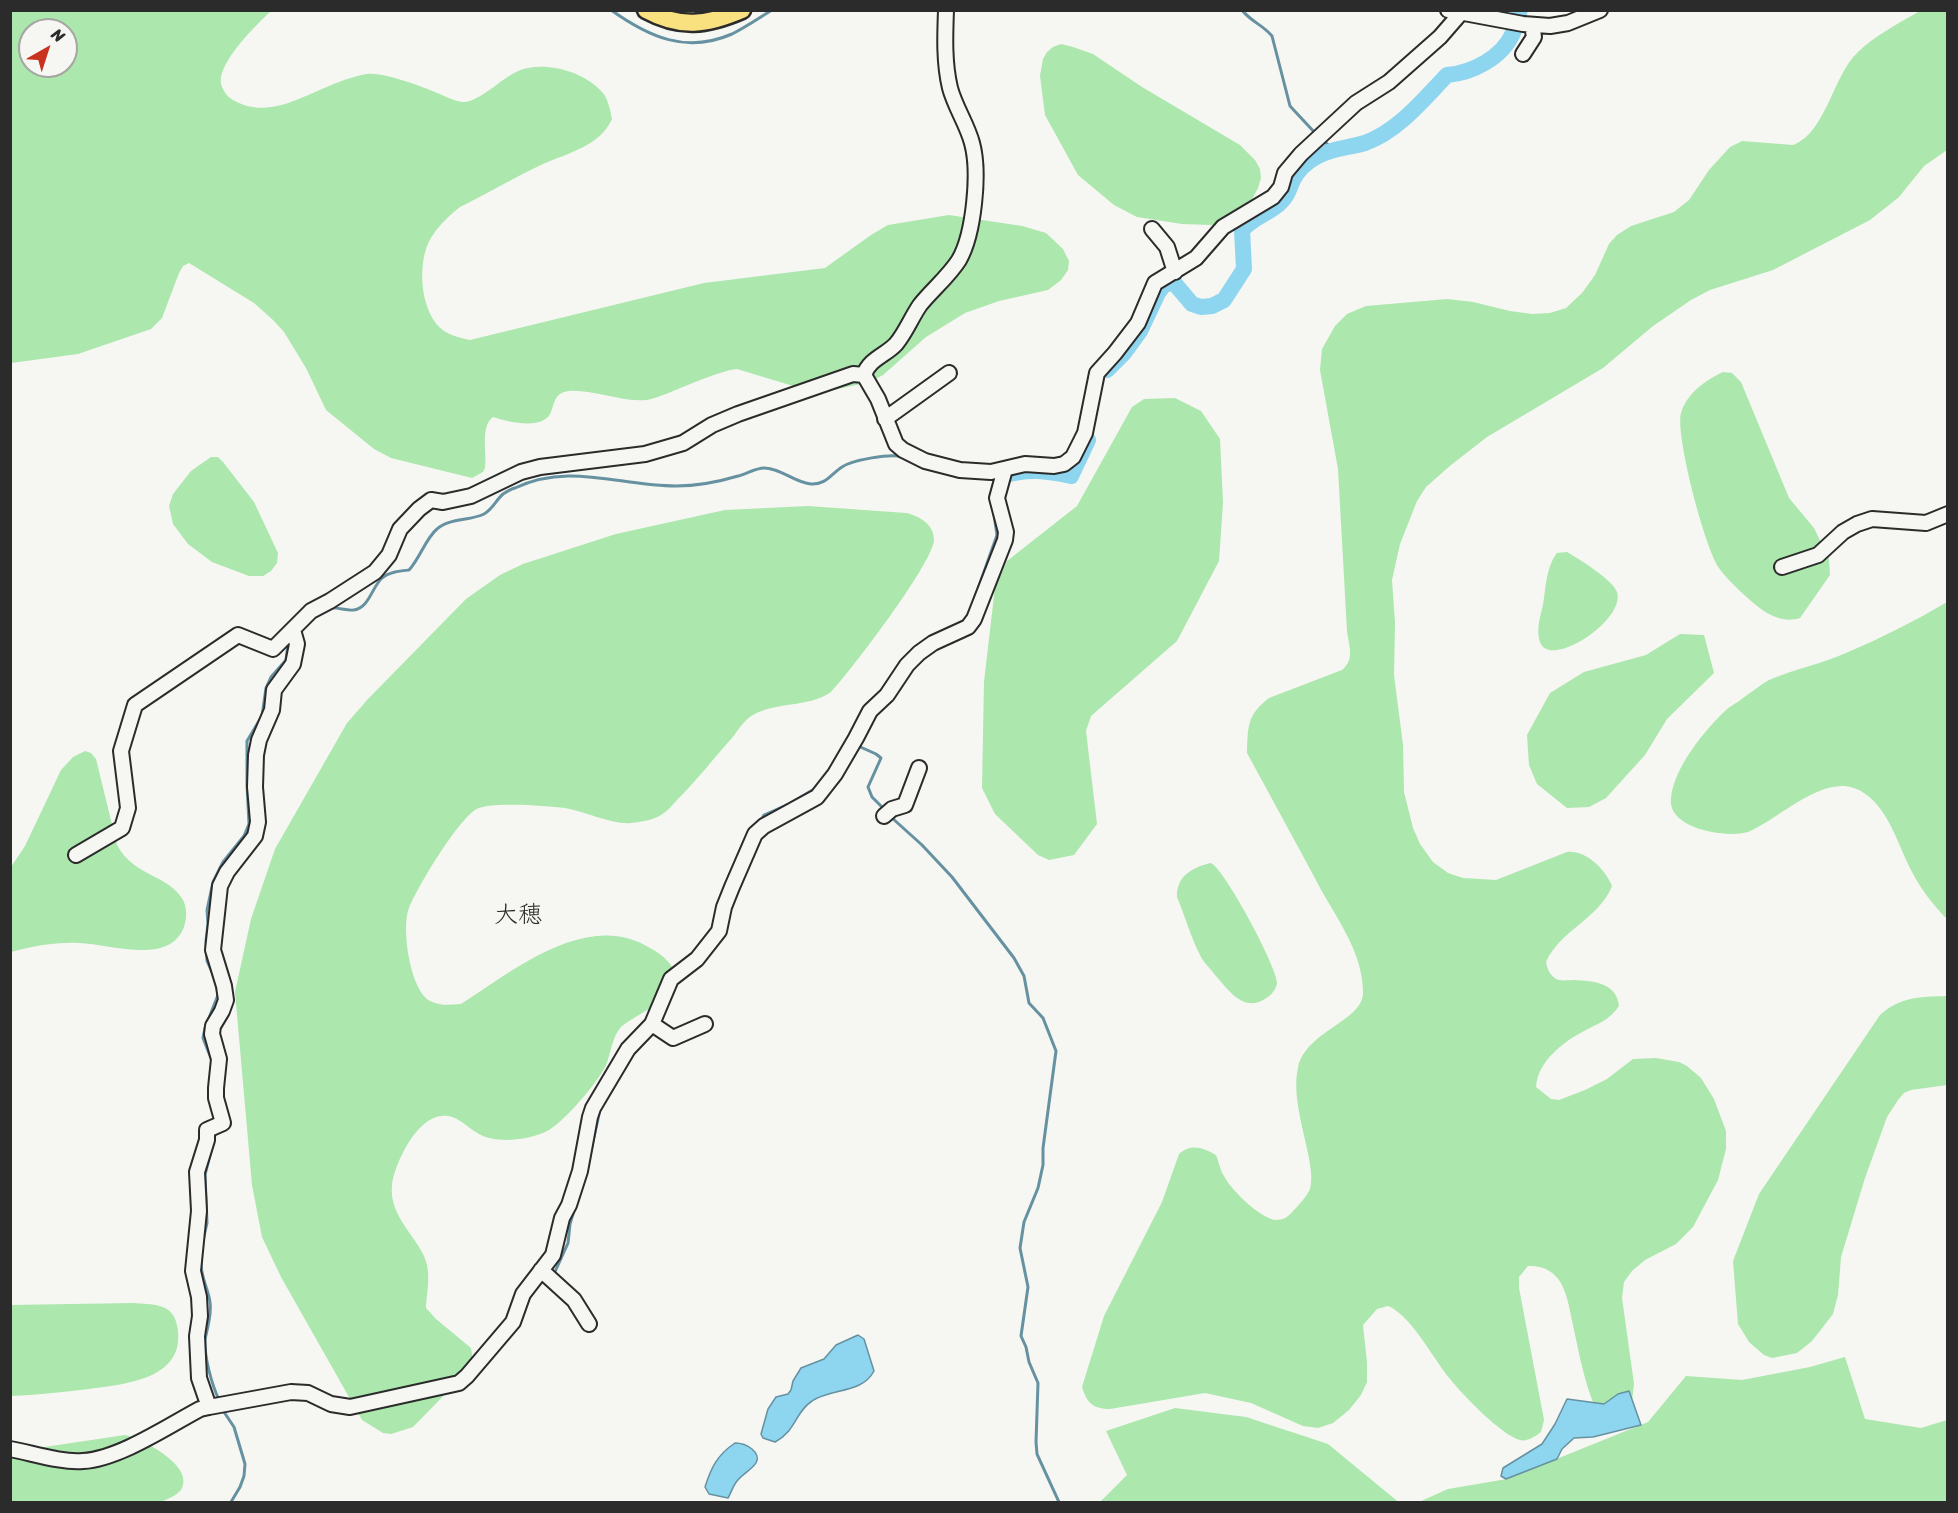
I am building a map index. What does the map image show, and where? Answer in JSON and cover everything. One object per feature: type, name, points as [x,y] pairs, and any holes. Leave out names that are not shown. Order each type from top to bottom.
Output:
[{"type":"main road","points":[[646,10],[672,21],[694,24],[720,19],[742,10]]},
{"type":"street","points":[[864,375],[872,362],[894,346],[919,307],[958,261],[964,249],[975,194],[975,161],[972,144],[948,77],[946,10]]},
{"type":"street","points":[[864,375],[878,399],[896,444],[926,461],[960,470],[991,472],[1025,464],[1054,466],[1064,464],[1073,457],[1085,433],[1097,373],[1138,323],[1155,284],[1196,258],[1223,227],[1273,196],[1281,187],[1285,172],[1301,154],[1356,103],[1389,82],[1432,45],[1454,12],[1504,16],[1532,25],[1550,27],[1568,23],[1600,10]]},
{"type":"street","points":[[1523,54],[1534,38],[1532,25]]},
{"type":"street","points":[[1152,229],[1167,248],[1175,272]]},
{"type":"street","points":[[885,419],[949,373]]},
{"type":"street","points":[[76,855],[122,828],[128,808],[121,751],[135,705],[238,635],[273,649],[311,611],[375,572],[389,555],[400,529],[431,500],[443,502],[471,496],[521,472],[540,467],[645,454],[683,443],[712,425],[738,414],[839,378],[864,375]]},
{"type":"street","points":[[10,1449],[68,1460],[83,1461],[101,1458],[110,1456],[200,1409],[291,1392],[308,1393],[331,1404],[350,1407],[459,1383],[478,1366],[513,1322],[523,1294],[553,1255],[562,1218],[569,1205],[580,1171],[593,1108],[628,1049],[652,1024],[671,979],[697,959],[719,931],[724,907],[755,834],[764,826],[817,797],[835,774],[870,711],[887,695],[907,665],[933,643],[968,627],[974,619],[1005,540],[1006,532],[997,498],[1005,469]]},
{"type":"street","points":[[1782,567],[1818,555],[1843,532],[1872,519],[1926,523],[1947,514]]},
{"type":"street","points":[[209,1407],[199,1378],[197,1336],[200,1316],[199,1297],[193,1271],[199,1211],[197,1172],[207,1140],[207,1130],[223,1123],[216,1098],[220,1066],[212,1034],[213,1026],[226,1000],[213,950],[220,886],[255,836],[258,822],[255,787],[256,755],[272,710],[274,690],[293,664],[297,644],[293,630]]},
{"type":"street","points":[[884,816],[892,809],[904,805],[919,768]]},
{"type":"street","points":[[652,1024],[673,1038],[705,1024]]},
{"type":"street","points":[[541,1270],[574,1300],[589,1324]]},
{"type":"green space","points":[[10,11],[271,11],[239,44],[221,75],[221,84],[228,96],[249,106],[264,108],[279,106],[356,76],[368,74],[379,74],[418,85],[461,102],[477,98],[516,72],[537,67],[572,72],[592,83],[605,96],[612,119],[600,136],[582,148],[543,164],[460,207],[440,226],[428,243],[422,270],[427,305],[437,324],[453,336],[470,340],[704,283],[825,268],[888,225],[949,215],[1022,226],[1046,233],[1063,249],[1069,261],[1068,270],[1061,280],[1048,290],[999,301],[965,313],[926,337],[883,375],[870,382],[833,390],[803,389],[737,369],[647,400],[582,391],[564,392],[556,398],[546,419],[539,422],[524,423],[493,417],[485,433],[485,468],[483,472],[472,478],[391,458],[374,449],[326,410],[306,368],[284,332],[273,320],[254,303],[189,263],[183,266],[179,273],[162,318],[151,329],[78,354],[11,363]]},
{"type":"green space","points":[[1920,11],[1947,11],[1947,150],[1924,166],[1899,197],[1870,220],[1773,270],[1710,290],[1691,300],[1653,326],[1603,368],[1487,437],[1426,487],[1417,501],[1400,544],[1392,580],[1395,623],[1394,675],[1403,745],[1404,792],[1413,828],[1420,844],[1433,862],[1448,873],[1463,878],[1496,880],[1567,852],[1574,852],[1588,857],[1600,867],[1612,886],[1598,907],[1560,941],[1546,962],[1550,973],[1556,979],[1589,981],[1609,988],[1614,992],[1619,1006],[1607,1018],[1576,1035],[1553,1053],[1541,1069],[1536,1087],[1551,1099],[1559,1100],[1607,1079],[1633,1059],[1656,1058],[1679,1062],[1701,1078],[1714,1099],[1726,1131],[1726,1149],[1718,1180],[1693,1227],[1676,1244],[1645,1260],[1632,1271],[1624,1282],[1622,1298],[1634,1384],[1632,1401],[1595,1407],[1585,1377],[1569,1305],[1562,1285],[1548,1270],[1528,1266],[1519,1277],[1519,1288],[1544,1420],[1541,1432],[1528,1439],[1520,1440],[1512,1437],[1483,1414],[1450,1379],[1414,1328],[1397,1311],[1388,1306],[1377,1309],[1363,1325],[1367,1382],[1361,1395],[1349,1410],[1333,1423],[1318,1428],[1303,1426],[1251,1403],[1205,1393],[1110,1409],[1095,1406],[1086,1397],[1082,1387],[1104,1316],[1162,1202],[1179,1154],[1188,1149],[1198,1148],[1216,1155],[1227,1182],[1246,1202],[1275,1220],[1288,1216],[1307,1195],[1311,1180],[1310,1162],[1297,1099],[1298,1068],[1303,1055],[1311,1045],[1345,1019],[1361,1002],[1362,977],[1354,949],[1247,753],[1250,722],[1262,704],[1269,698],[1342,670],[1349,662],[1350,647],[1347,631],[1338,469],[1320,370],[1322,349],[1335,326],[1347,314],[1366,306],[1447,299],[1532,314],[1550,313],[1566,308],[1582,293],[1595,275],[1609,244],[1617,235],[1631,226],[1674,212],[1689,200],[1709,170],[1730,147],[1742,141],[1793,145],[1804,139],[1814,129],[1849,62],[1858,52],[1880,35]]},
{"type":"green space","points":[[1061,44],[1093,54],[1142,87],[1240,145],[1255,160],[1260,169],[1261,178],[1247,209],[1232,220],[1211,225],[1182,224],[1137,217],[1114,205],[1078,175],[1045,115],[1040,76],[1043,59],[1053,47]]},
{"type":"green space","points":[[1723,372],[1732,373],[1741,382],[1789,498],[1814,528],[1829,559],[1830,575],[1800,618],[1785,619],[1773,616],[1735,586],[1719,568],[1713,557],[1699,516],[1682,444],[1681,413],[1692,393]]},
{"type":"green space","points":[[1175,398],[1201,411],[1220,439],[1223,503],[1219,561],[1177,641],[1091,716],[1086,731],[1097,824],[1074,855],[1049,860],[1038,855],[995,814],[982,788],[984,682],[995,587],[1007,561],[1077,506],[1132,407],[1144,399]]},
{"type":"green space","points":[[211,457],[218,457],[223,462],[254,502],[278,553],[277,563],[263,576],[249,576],[212,562],[188,544],[173,524],[169,506],[173,494],[191,471]]},
{"type":"green space","points":[[808,506],[906,513],[916,516],[929,525],[934,540],[920,571],[906,593],[872,641],[831,692],[813,700],[772,708],[750,717],[670,807],[661,815],[651,819],[624,823],[565,808],[532,805],[492,806],[475,810],[448,841],[420,885],[409,908],[406,929],[412,972],[423,995],[438,1004],[461,1004],[527,961],[551,949],[576,940],[601,936],[626,938],[650,948],[665,958],[675,974],[655,1004],[621,1027],[606,1065],[596,1081],[579,1102],[552,1128],[538,1135],[521,1139],[494,1139],[479,1134],[448,1116],[427,1121],[410,1140],[394,1175],[392,1195],[394,1204],[426,1261],[428,1281],[426,1308],[471,1348],[473,1360],[461,1378],[413,1427],[391,1434],[383,1433],[362,1420],[281,1277],[262,1237],[252,1185],[235,992],[251,919],[275,849],[347,723],[466,599],[500,575],[523,564],[616,534],[725,510]]},
{"type":"green space","points":[[1567,552],[1595,570],[1614,587],[1617,592],[1617,603],[1610,616],[1586,638],[1558,650],[1547,649],[1540,642],[1538,633],[1547,578],[1557,553]]},
{"type":"green space","points":[[1947,602],[1947,919],[1915,878],[1883,812],[1875,802],[1854,788],[1841,786],[1814,793],[1760,826],[1740,834],[1705,831],[1684,822],[1674,812],[1671,805],[1673,787],[1684,763],[1708,729],[1729,708],[1769,680],[1859,647],[1910,623]]},
{"type":"green space","points":[[1680,634],[1704,635],[1714,673],[1667,719],[1645,755],[1606,798],[1589,807],[1567,808],[1537,784],[1529,765],[1527,735],[1550,693],[1584,672],[1646,655]]},
{"type":"green space","points":[[85,751],[91,753],[96,759],[117,845],[124,855],[141,870],[177,891],[185,906],[184,927],[176,939],[166,946],[153,949],[122,949],[70,943],[11,952],[11,867],[25,846],[61,770],[73,757]]},
{"type":"green space","points":[[1211,863],[1238,900],[1275,974],[1277,983],[1274,991],[1265,999],[1255,1003],[1248,1003],[1236,997],[1204,962],[1177,897],[1179,883],[1187,874]]},
{"type":"green space","points":[[1947,996],[1947,1085],[1904,1093],[1887,1117],[1865,1178],[1841,1257],[1838,1295],[1833,1314],[1812,1341],[1797,1353],[1772,1358],[1764,1355],[1749,1342],[1738,1324],[1733,1261],[1759,1194],[1880,1015],[1904,1001],[1920,997]]},
{"type":"green space","points":[[133,1303],[166,1308],[174,1318],[177,1325],[178,1343],[173,1357],[164,1368],[136,1381],[120,1384],[11,1396],[11,1305]]},
{"type":"green space","points":[[1845,1357],[1865,1419],[1921,1428],[1947,1420],[1947,1502],[1419,1502],[1448,1489],[1507,1479],[1648,1422],[1686,1376],[1742,1380],[1810,1367]]},
{"type":"green space","points":[[1175,1408],[1246,1417],[1328,1444],[1398,1502],[1100,1502],[1127,1475],[1106,1431]]},
{"type":"green space","points":[[125,1435],[154,1448],[174,1463],[184,1481],[179,1492],[161,1502],[11,1502],[11,1452]]},
{"type":"water","points":[[858,1335],[864,1339],[874,1371],[869,1378],[862,1384],[820,1397],[806,1405],[788,1432],[775,1442],[763,1438],[761,1434],[768,1409],[776,1397],[788,1394],[801,1368],[824,1359],[836,1345]]},
{"type":"water","points":[[1629,1391],[1641,1425],[1593,1437],[1574,1438],[1562,1449],[1557,1459],[1506,1479],[1501,1476],[1503,1468],[1542,1444],[1567,1399],[1604,1404],[1618,1394]]},
{"type":"water","points":[[735,1443],[744,1444],[752,1449],[756,1454],[756,1463],[740,1477],[728,1498],[709,1494],[705,1487],[712,1468],[719,1457]]},
{"type":"waterway","points":[[611,10],[654,35],[684,42],[715,40],[732,34],[772,10]]},
{"type":"waterway","points":[[1242,10],[1272,36],[1290,106],[1316,134]]},
{"type":"waterway","points":[[1107,370],[1124,353],[1140,331],[1163,286],[1169,283],[1175,284],[1192,304],[1201,307],[1212,306],[1224,300],[1244,269],[1242,230],[1283,200],[1295,176],[1303,167],[1322,154],[1377,138],[1399,123],[1447,75],[1466,71],[1494,57],[1508,42],[1520,10]]},
{"type":"waterway","points":[[1321,139],[1333,149]]},
{"type":"waterway","points":[[1003,476],[1037,471],[1071,476],[1088,440]]},
{"type":"waterway","points":[[330,608],[351,610],[359,608],[367,601],[382,578],[391,573],[409,570],[430,538],[442,525],[484,514],[503,494],[535,480],[575,476],[684,486],[723,480],[764,468],[776,470],[805,483],[816,484],[824,481],[847,464],[881,457],[903,457]]},
{"type":"waterway","points":[[973,603],[997,535],[993,508]]},
{"type":"waterway","points":[[948,629],[966,620]]},
{"type":"waterway","points":[[211,1068],[212,1061],[203,1038],[218,995],[216,981],[207,961],[207,910],[213,882],[223,862],[244,836],[249,824],[247,741],[262,716],[266,688],[271,677],[286,660],[288,644],[291,641]]},
{"type":"waterway","points":[[856,745],[881,758],[868,787],[872,797],[885,810]]},
{"type":"waterway","points":[[759,823],[764,815],[816,788]]},
{"type":"waterway","points":[[891,817],[952,877],[1014,958],[1024,976],[1029,1003],[1043,1018],[1056,1051],[1043,1148],[1043,1165],[1038,1188],[1024,1222],[1020,1248],[1028,1287],[1021,1336],[1038,1383],[1037,1454],[1059,1502]]},
{"type":"waterway","points":[[580,1192],[601,1105]]},
{"type":"waterway","points":[[202,1245],[207,1223],[205,1175],[216,1131]]},
{"type":"waterway","points":[[554,1274],[568,1243],[575,1207]]},
{"type":"waterway","points":[[201,1261],[210,1307],[205,1340],[206,1354],[211,1379],[219,1400]]},
{"type":"waterway","points":[[222,1409],[234,1427],[245,1464],[240,1487],[231,1502]]},
{"type":"district","name":"大穂","points":[[518,916]]}]
